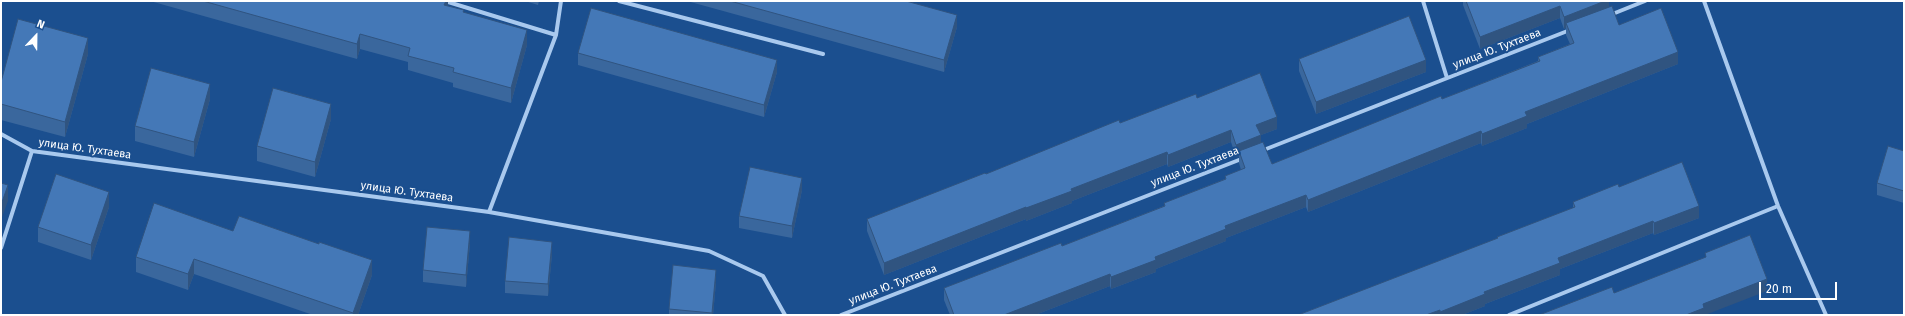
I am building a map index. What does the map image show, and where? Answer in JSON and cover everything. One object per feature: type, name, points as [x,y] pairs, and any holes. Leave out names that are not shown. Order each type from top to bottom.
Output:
[{"type":"street","points":[[445,1],[556,35]]},
{"type":"street","points":[[489,212],[556,35],[562,1]]},
{"type":"street","points":[[619,1],[823,54]]},
{"type":"street","points":[[1423,1],[1447,78]]},
{"type":"street","points":[[1608,15],[1645,1]]},
{"type":"street","points":[[1704,1],[1778,206],[1826,315]]},
{"type":"street","name":"улица Ю. Тухтаева","points":[[1255,153],[1579,27]]},
{"type":"street","name":"улица Ю. Тухтаева","points":[[1,134],[32,151],[489,212],[709,251],[763,276],[785,315]]},
{"type":"street","points":[[1,248],[32,151]]},
{"type":"street","name":"улица Ю. Тухтаева","points":[[841,315],[1248,156]]},
{"type":"street","points":[[1509,315],[1778,206]]},
{"type":"building","points":[[203,1],[446,1],[444,5],[464,10],[463,12],[527,30],[511,88],[453,72],[454,68],[408,56],[410,48],[360,34],[357,44]]},
{"type":"building","points":[[730,1],[906,1],[957,15],[944,60]]},
{"type":"building","points":[[1466,1],[1605,1],[1564,17],[1560,6],[1480,37]]},
{"type":"building","points":[[1612,6],[1619,25],[1661,8],[1678,52],[1525,112],[1527,116],[1482,134],[1481,131],[1308,200],[1306,195],[1225,226],[1226,229],[1155,257],[1156,260],[1111,277],[1110,274],[1004,315],[954,315],[944,288],[1061,243],[1062,246],[1165,206],[1164,203],[1226,179],[1225,176],[1245,168],[1239,151],[1263,142],[1272,164],[1441,96],[1442,99],[1540,61],[1538,57],[1574,43],[1566,23]]},
{"type":"building","points":[[591,8],[777,60],[764,105],[578,53]]},
{"type":"building","points":[[1409,16],[1426,60],[1316,102],[1299,59]]},
{"type":"building","points":[[18,19],[88,38],[65,122],[1,104],[1,82]]},
{"type":"building","points":[[151,68],[210,84],[194,142],[135,126]]},
{"type":"building","points":[[1260,73],[1277,117],[1256,125],[1261,135],[1236,145],[1231,130],[1168,155],[1167,152],[1071,189],[1072,191],[1026,207],[884,263],[867,219],[985,173],[986,174],[1119,120],[1120,123],[1196,94],[1197,98]]},
{"type":"building","points":[[273,88],[331,104],[315,162],[257,146]]},
{"type":"building","points":[[1888,146],[1904,151],[1904,191],[1877,183]]},
{"type":"building","points":[[1682,162],[1699,206],[1654,223],[1653,221],[1558,258],[1560,263],[1484,292],[1485,294],[1440,312],[1440,310],[1426,315],[1298,315],[1575,207],[1573,202],[1618,184],[1619,187]]},
{"type":"building","points":[[750,167],[802,178],[792,226],[739,216]]},
{"type":"building","points":[[56,174],[109,192],[91,245],[38,227]]},
{"type":"building","points":[[1,183],[8,185],[1,205]]},
{"type":"building","points":[[154,203],[233,231],[239,216],[319,244],[319,242],[372,260],[353,313],[194,259],[188,274],[136,257]]},
{"type":"building","points":[[427,227],[470,231],[466,275],[423,270]]},
{"type":"building","points":[[1750,235],[1767,279],[1703,304],[1704,308],[1686,315],[1539,315],[1612,287],[1614,293],[1706,257],[1705,253]]},
{"type":"building","points":[[509,237],[552,242],[548,284],[505,281]]},
{"type":"building","points":[[673,265],[716,270],[712,313],[669,309]]}]
